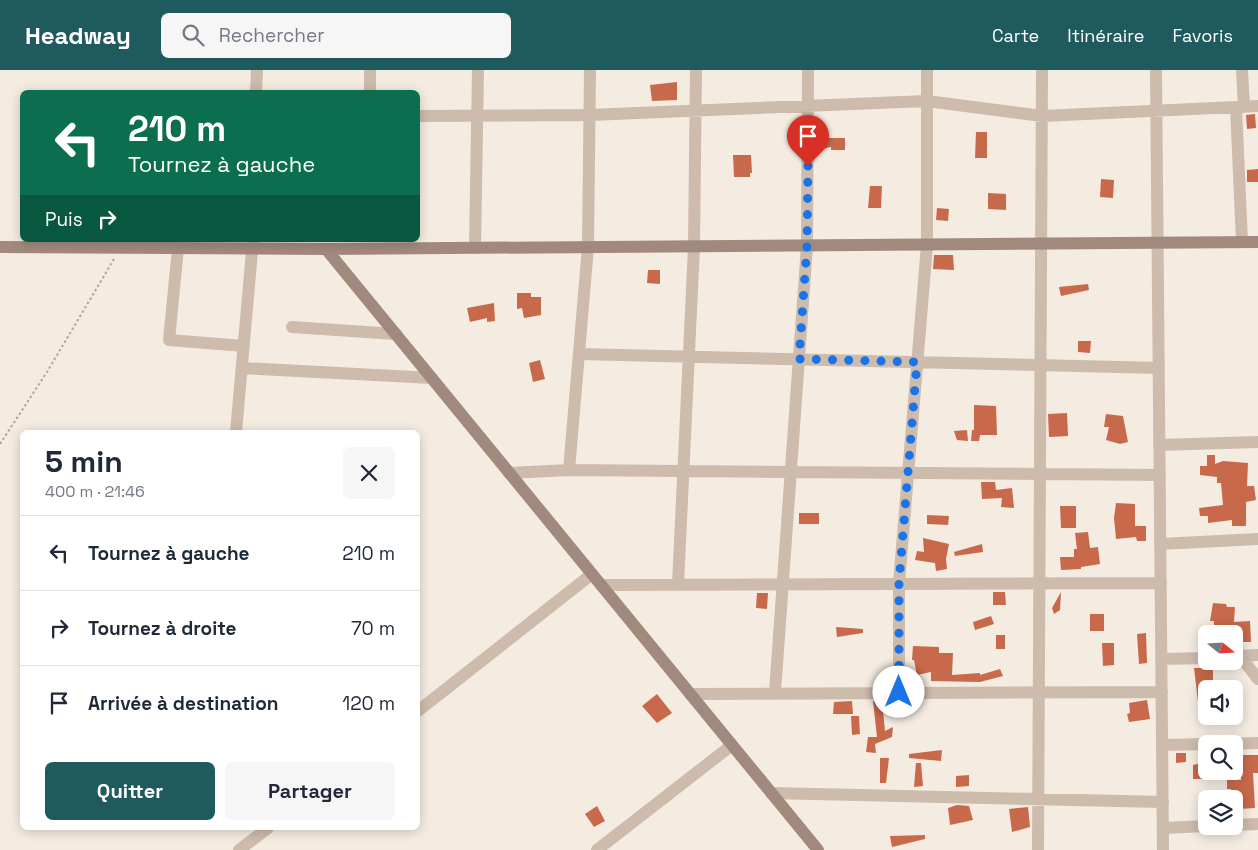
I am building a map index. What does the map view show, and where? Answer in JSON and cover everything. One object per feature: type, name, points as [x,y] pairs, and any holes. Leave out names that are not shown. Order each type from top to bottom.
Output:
[{"type":"street","points":[[256,90],[257,70]]},
{"type":"street","points":[[370,70],[370,90]]},
{"type":"street","points":[[475,248],[478,70]]},
{"type":"street","points":[[569,470],[588,247],[590,70]]},
{"type":"street","points":[[678,584],[694,246],[696,70]]},
{"type":"street","points":[[775,692],[807,246],[808,70]]},
{"type":"street","points":[[899,692],[899,583],[926,245],[927,70]]},
{"type":"street","points":[[1038,850],[1042,70]]},
{"type":"street","points":[[1156,70],[1163,850]]},
{"type":"street","points":[[1242,70],[1240,107],[1242,242]]},
{"type":"street","points":[[420,116],[590,115],[927,101],[1042,116],[1258,106]]},
{"type":"street","points":[[0,247],[178,248],[253,244],[326,249],[369,244],[475,248],[1258,242]]},
{"type":"street","points":[[236,430],[253,244]]},
{"type":"street","points":[[178,248],[169,340],[244,346]]},
{"type":"street","points":[[326,249],[818,850]]},
{"type":"street","points":[[292,327],[396,334]]},
{"type":"street","points":[[579,354],[1159,368]]},
{"type":"street","points":[[242,368],[432,378]]},
{"type":"street","points":[[1159,445],[1258,442]]},
{"type":"street","points":[[509,473],[569,470],[1160,475]]},
{"type":"street","points":[[1160,544],[1258,539]]},
{"type":"street","points":[[420,709],[592,574]]},
{"type":"street","points":[[601,585],[1161,583]]},
{"type":"street","points":[[1243,656],[1258,655]]},
{"type":"street","points":[[1161,660],[1198,658]]},
{"type":"street","points":[[1243,663],[1258,679]]},
{"type":"street","points":[[690,694],[775,692],[1162,692]]},
{"type":"street","points":[[1243,743],[1258,743]]},
{"type":"street","points":[[1162,745],[1198,744]]},
{"type":"street","points":[[597,850],[732,745]]},
{"type":"street","points":[[771,793],[1163,802]]},
{"type":"street","points":[[1243,825],[1258,824]]},
{"type":"street","points":[[1163,828],[1198,826]]},
{"type":"street","points":[[239,850],[265,830]]},
{"type":"path","points":[[0,444],[47,372],[120,248]]},
{"type":"building","points":[[677,82],[677,100],[652,101],[650,85]]},
{"type":"building","points":[[1255,114],[1256,128],[1247,129],[1246,115]]},
{"type":"building","points":[[976,132],[987,132],[987,158],[975,158]]},
{"type":"building","points":[[820,138],[845,138],[845,150],[831,150],[831,147],[821,149]]},
{"type":"building","points":[[733,155],[751,155],[752,173],[750,173],[750,177],[734,177]]},
{"type":"building","points":[[1258,169],[1258,182],[1247,182],[1247,170]]},
{"type":"building","points":[[1101,179],[1114,180],[1113,198],[1100,197]]},
{"type":"building","points":[[870,186],[882,186],[881,208],[868,208]]},
{"type":"building","points":[[988,193],[1006,194],[1006,210],[988,209]]},
{"type":"building","points":[[937,208],[949,209],[948,221],[936,220]]},
{"type":"building","points":[[934,255],[953,255],[954,270],[933,269]]},
{"type":"building","points":[[648,270],[660,270],[660,284],[647,283]]},
{"type":"building","points":[[1088,284],[1089,290],[1061,296],[1059,287]]},
{"type":"building","points":[[517,293],[531,293],[531,297],[541,297],[541,315],[524,318],[522,308],[517,309]]},
{"type":"building","points":[[494,303],[495,321],[487,322],[487,318],[470,322],[467,308]]},
{"type":"building","points":[[1078,341],[1091,341],[1090,353],[1078,352]]},
{"type":"building","points":[[540,360],[545,379],[533,382],[529,363]]},
{"type":"building","points":[[974,405],[996,406],[997,435],[980,435],[979,441],[971,441],[972,430],[974,430]]},
{"type":"building","points":[[1067,413],[1068,436],[1049,437],[1048,414]]},
{"type":"building","points":[[1106,414],[1123,416],[1128,442],[1120,444],[1106,440],[1109,427],[1104,427]]},
{"type":"building","points":[[967,430],[968,441],[957,440],[954,431]]},
{"type":"building","points":[[1207,455],[1215,455],[1215,464],[1223,461],[1248,463],[1247,486],[1254,486],[1256,500],[1246,502],[1246,526],[1232,526],[1232,520],[1208,523],[1208,516],[1200,516],[1199,508],[1223,505],[1221,483],[1217,483],[1217,477],[1200,475],[1200,466],[1207,466]]},
{"type":"building","points":[[981,482],[995,482],[996,490],[1012,488],[1014,508],[1001,507],[1002,498],[982,499]]},
{"type":"building","points":[[1116,503],[1135,504],[1135,526],[1146,526],[1146,541],[1137,541],[1136,537],[1116,539],[1114,518]]},
{"type":"building","points":[[1060,506],[1076,506],[1076,528],[1061,528]]},
{"type":"building","points":[[799,513],[819,513],[819,524],[799,524]]},
{"type":"building","points":[[927,515],[949,516],[948,525],[927,524]]},
{"type":"building","points":[[1088,532],[1090,548],[1098,547],[1100,564],[1081,567],[1081,569],[1061,570],[1060,557],[1074,557],[1074,549],[1077,549],[1075,533]]},
{"type":"building","points":[[923,538],[949,544],[946,559],[947,569],[936,571],[935,563],[915,560],[917,551],[924,552]]},
{"type":"building","points":[[982,544],[983,552],[955,556],[954,552]]},
{"type":"building","points":[[993,592],[1005,592],[1006,605],[993,605]]},
{"type":"building","points":[[1061,592],[1060,610],[1054,614],[1052,608]]},
{"type":"building","points":[[757,593],[768,593],[767,609],[756,608]]},
{"type":"building","points":[[1213,603],[1235,607],[1234,622],[1250,621],[1251,642],[1243,642],[1243,625],[1214,625],[1214,621],[1210,621]]},
{"type":"building","points":[[1090,614],[1104,614],[1104,631],[1090,631]]},
{"type":"building","points":[[991,616],[994,624],[975,630],[973,622]]},
{"type":"building","points":[[836,627],[863,629],[863,633],[837,637]]},
{"type":"building","points":[[1146,633],[1147,663],[1139,664],[1137,634]]},
{"type":"building","points":[[996,635],[1005,635],[1005,649],[996,649]]},
{"type":"building","points":[[1102,643],[1114,643],[1114,665],[1103,666]]},
{"type":"building","points":[[913,646],[939,647],[939,653],[953,653],[952,675],[980,673],[980,675],[1000,669],[1003,676],[980,682],[931,681],[931,672],[917,675],[914,660],[912,660]]},
{"type":"building","points":[[1194,668],[1198,668],[1198,670],[1213,670],[1213,680],[1198,680],[1198,702]]},
{"type":"building","points":[[657,694],[672,713],[657,723],[642,706]]},
{"type":"building","points":[[1147,700],[1150,719],[1129,722],[1127,714],[1130,713],[1129,703]]},
{"type":"building","points":[[852,701],[853,714],[833,714],[834,702]]},
{"type":"building","points":[[873,701],[882,701],[885,731],[893,727],[892,737],[875,744],[876,753],[866,752],[868,737],[877,737]]},
{"type":"building","points":[[851,716],[859,716],[860,734],[852,735]]},
{"type":"building","points":[[942,750],[941,761],[909,758],[909,754]]},
{"type":"building","points":[[1176,753],[1186,753],[1186,762],[1176,763]]},
{"type":"building","points":[[1243,755],[1258,755],[1258,773],[1253,773],[1255,808],[1243,809],[1243,790],[1227,789],[1227,780],[1243,780]]},
{"type":"building","points":[[880,758],[889,758],[886,783],[880,783]]},
{"type":"building","points":[[916,763],[921,763],[923,786],[914,787]]},
{"type":"building","points":[[1198,764],[1198,779],[1193,779],[1193,765]]},
{"type":"building","points":[[969,775],[969,786],[956,787],[956,776]]},
{"type":"building","points":[[957,805],[969,806],[973,820],[950,825],[948,808]]},
{"type":"building","points":[[597,806],[605,821],[594,827],[585,814]]},
{"type":"building","points":[[1028,807],[1030,827],[1012,832],[1009,809]]},
{"type":"building","points":[[925,835],[925,839],[892,847],[890,836]]},
{"type":"route","points":[[808,166],[807,246],[799,359],[917,362],[899,583],[899,692]]}]
